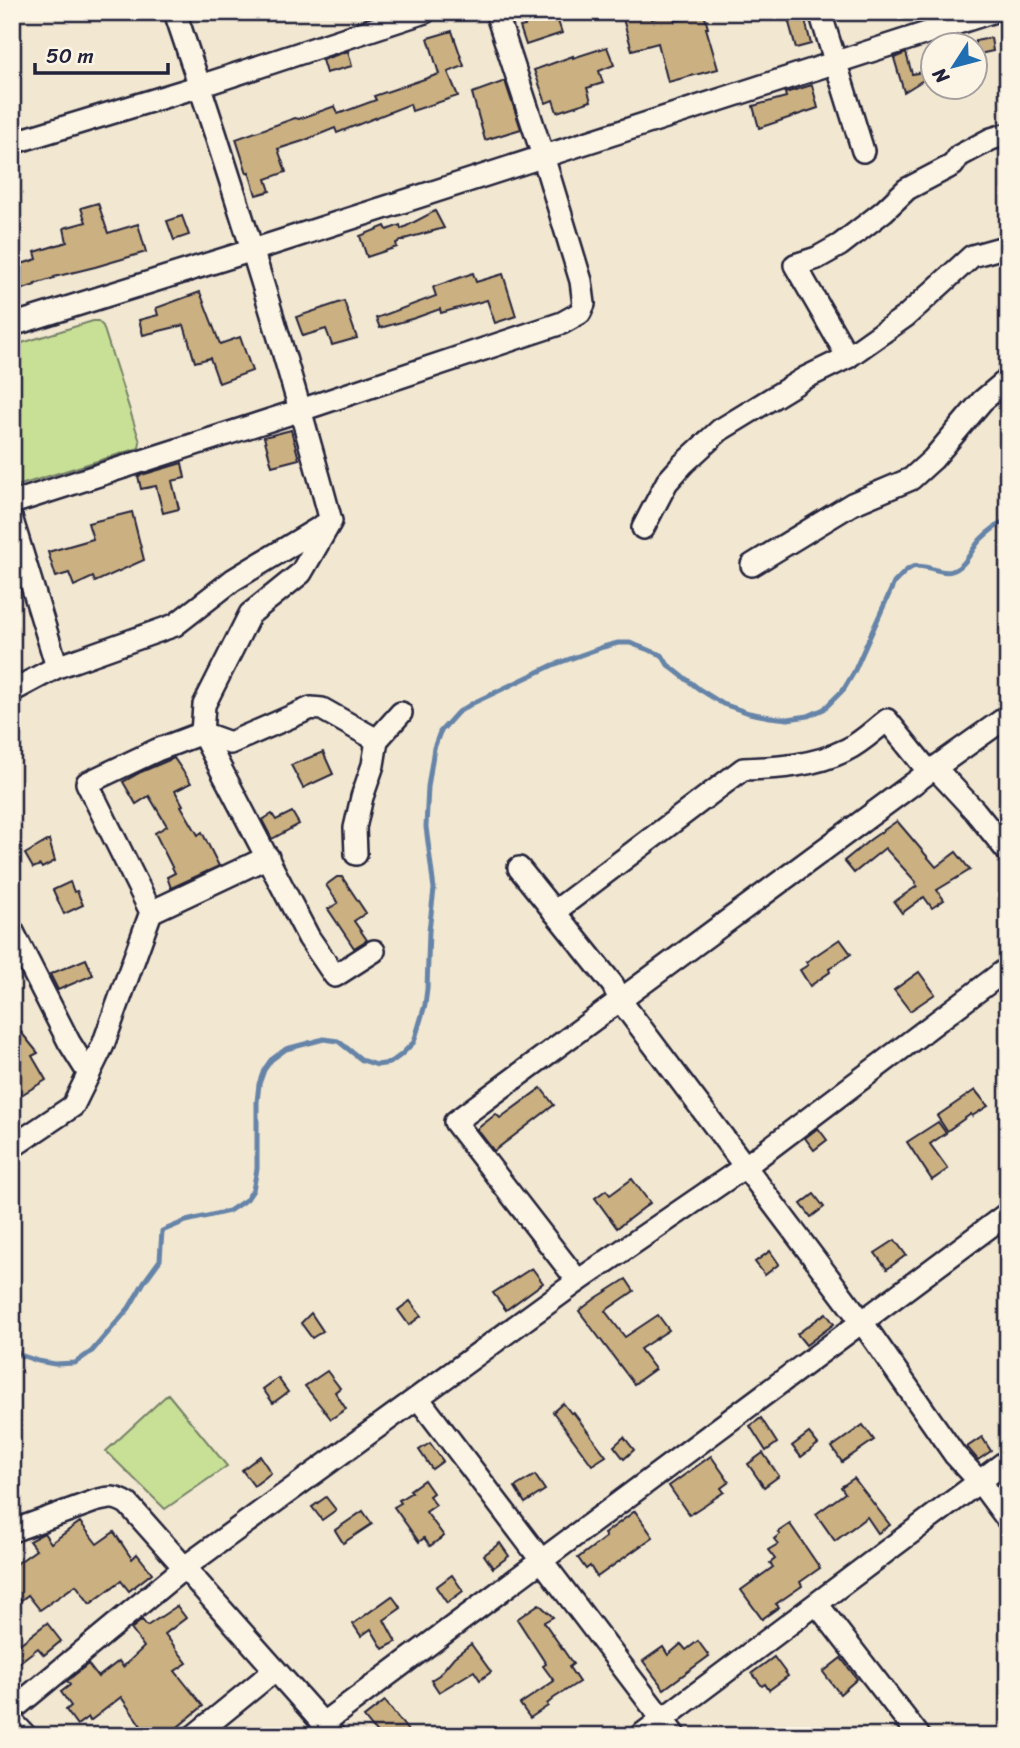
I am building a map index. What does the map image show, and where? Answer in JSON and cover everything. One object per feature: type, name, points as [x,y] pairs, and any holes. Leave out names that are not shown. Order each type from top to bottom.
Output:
[{"type":"street","points":[[175,12],[253,250],[331,521],[301,573],[250,614],[204,705],[202,733],[309,938],[335,976],[374,951]]},
{"type":"street","points":[[12,143],[200,86],[425,12]]},
{"type":"street","points":[[12,503],[562,323],[580,313],[584,304],[581,281],[496,12]]},
{"type":"street","points":[[821,12],[863,151]]},
{"type":"street","points":[[12,324],[253,250],[992,12]]},
{"type":"street","points":[[848,358],[795,265],[817,258],[840,245],[884,211],[907,189],[953,164],[959,156],[991,139],[1008,134]]},
{"type":"street","points":[[643,528],[667,482],[720,430],[805,378],[848,358],[906,316],[972,257],[1008,246]]},
{"type":"street","points":[[752,565],[852,504],[911,480],[982,401],[1008,379]]},
{"type":"street","points":[[12,520],[57,667]]},
{"type":"street","points":[[12,691],[57,667],[175,625],[233,580],[331,521]]},
{"type":"street","points":[[151,912],[87,783],[157,750],[202,733],[230,743],[311,708],[322,709],[377,740]]},
{"type":"street","points":[[356,854],[355,828],[373,765],[377,740],[401,713]]},
{"type":"street","points":[[578,1281],[455,1122],[1008,716]]},
{"type":"street","points":[[554,912],[743,769],[780,768],[822,758],[848,749],[887,720],[932,770],[975,811],[1008,852]]},
{"type":"street","points":[[12,1147],[73,1106],[103,1045],[151,912],[268,857]]},
{"type":"street","points":[[519,868],[613,985],[620,1000],[862,1322],[955,1455],[979,1481],[1008,1520]]},
{"type":"street","points":[[12,930],[69,1042],[89,1074]]},
{"type":"street","points":[[12,1710],[185,1567],[578,1281],[746,1166],[1008,968]]},
{"type":"street","points":[[12,1531],[108,1497],[128,1504],[328,1730],[541,1560],[1008,1213]]},
{"type":"street","points":[[418,1398],[669,1727]]},
{"type":"street","points":[[640,1736],[669,1727],[817,1604],[1008,1460]]},
{"type":"street","points":[[817,1604],[919,1736]]},
{"type":"street","points":[[194,1736],[275,1670]]},
{"type":"street","points":[[12,1721],[26,1736]]},
{"type":"green space","points":[[98,321],[103,326],[140,442],[139,448],[17,486],[12,472],[12,346]]},
{"type":"green space","points":[[168,1394],[227,1466],[165,1509],[106,1451]]},
{"type":"building","points":[[524,12],[555,12],[562,33],[526,45],[520,27],[525,26]]},
{"type":"building","points":[[621,12],[651,12],[652,19],[673,13],[675,21],[704,14],[718,69],[668,82],[658,43],[632,50]]},
{"type":"building","points":[[786,12],[803,12],[811,44],[796,48]]},
{"type":"building","points":[[452,31],[464,66],[448,72],[458,96],[412,111],[410,104],[337,133],[335,128],[278,149],[286,172],[266,179],[270,191],[256,195],[236,139],[335,106],[338,114],[376,100],[374,96],[439,74],[428,38]]},
{"type":"building","points":[[991,38],[993,51],[988,52],[988,39]]},
{"type":"building","points":[[607,47],[614,65],[599,71],[603,83],[587,88],[591,101],[557,112],[553,100],[546,103],[534,70]]},
{"type":"building","points":[[348,51],[352,66],[326,73],[322,60]]},
{"type":"building","points":[[906,53],[912,74],[918,73],[918,83],[904,92],[894,58]]},
{"type":"building","points":[[505,81],[521,129],[485,140],[472,93]]},
{"type":"building","points":[[812,85],[818,108],[759,128],[753,106],[786,97],[785,93]]},
{"type":"building","points":[[98,203],[108,233],[138,224],[146,252],[54,277],[18,291],[12,267],[37,259],[35,252],[67,242],[64,228],[86,222],[81,208]]},
{"type":"building","points":[[435,211],[444,228],[404,239],[396,243],[397,247],[367,257],[360,236],[385,226],[387,230],[400,225],[401,229]]},
{"type":"building","points":[[182,216],[189,235],[174,240],[167,221]]},
{"type":"building","points":[[473,273],[476,282],[503,274],[516,316],[495,323],[487,300],[441,313],[440,309],[380,328],[376,318],[436,296],[433,287]]},
{"type":"building","points":[[200,292],[220,344],[240,337],[252,371],[219,383],[210,358],[195,362],[184,325],[143,335],[139,320],[158,315],[156,308]]},
{"type":"building","points":[[344,301],[357,338],[332,345],[326,329],[303,336],[296,317]]},
{"type":"building","points":[[291,430],[299,459],[272,466],[264,437]]},
{"type":"building","points":[[182,463],[185,478],[172,481],[179,509],[163,513],[156,486],[141,489],[138,476]]},
{"type":"building","points":[[132,512],[144,560],[95,582],[93,577],[74,586],[69,573],[56,577],[48,552],[93,539],[88,523]]},
{"type":"building","points":[[323,752],[333,774],[303,788],[291,765]]},
{"type":"building","points":[[174,758],[191,783],[175,791],[183,805],[181,806],[198,835],[202,832],[219,866],[171,888],[167,877],[175,873],[155,833],[167,826],[149,796],[136,804],[123,782]]},
{"type":"building","points":[[292,812],[299,824],[272,839],[262,820],[272,814],[276,820]]},
{"type":"building","points":[[897,821],[936,867],[956,852],[970,870],[937,890],[944,900],[932,908],[924,897],[902,913],[894,902],[917,886],[916,882],[885,848],[854,873],[844,861]]},
{"type":"building","points":[[49,840],[55,861],[42,868],[40,865],[33,868],[25,854]]},
{"type":"building","points":[[337,877],[342,877],[366,913],[354,921],[367,940],[354,948],[328,909],[338,903],[326,885]]},
{"type":"building","points":[[70,882],[83,905],[64,914],[53,890]]},
{"type":"building","points":[[840,939],[851,954],[810,986],[800,970],[808,965],[806,962]]},
{"type":"building","points":[[86,959],[93,975],[58,990],[50,974]]},
{"type":"building","points":[[919,972],[935,994],[910,1011],[894,990]]},
{"type":"building","points":[[12,1021],[38,1053],[32,1056],[46,1080],[21,1095],[12,1076]]},
{"type":"building","points":[[541,1088],[554,1105],[494,1151],[477,1129],[496,1114],[500,1118]]},
{"type":"building","points":[[975,1090],[988,1106],[947,1131],[937,1116]]},
{"type":"building","points":[[938,1122],[946,1133],[930,1144],[948,1169],[932,1180],[907,1142]]},
{"type":"building","points":[[818,1128],[827,1140],[814,1150],[805,1138]]},
{"type":"building","points":[[632,1179],[650,1203],[617,1228],[595,1198],[606,1190],[610,1195]]},
{"type":"building","points":[[814,1194],[824,1207],[811,1217],[801,1204]]},
{"type":"building","points":[[895,1240],[906,1255],[887,1269],[875,1253]]},
{"type":"building","points":[[770,1251],[779,1264],[765,1275],[755,1262]]},
{"type":"building","points":[[532,1268],[543,1283],[506,1310],[493,1293]]},
{"type":"building","points":[[626,1279],[634,1291],[605,1311],[625,1337],[658,1315],[669,1330],[640,1349],[655,1369],[634,1384],[579,1311]]},
{"type":"building","points":[[410,1301],[421,1316],[409,1325],[398,1310]]},
{"type":"building","points":[[311,1313],[323,1331],[312,1338],[301,1323]]},
{"type":"building","points":[[826,1313],[834,1324],[806,1345],[797,1334]]},
{"type":"building","points":[[327,1371],[340,1388],[335,1392],[346,1409],[331,1419],[305,1386]]},
{"type":"building","points":[[278,1378],[288,1392],[273,1403],[263,1389]]},
{"type":"building","points":[[563,1403],[606,1456],[592,1465],[553,1412]]},
{"type":"building","points":[[761,1418],[777,1443],[766,1451],[750,1426]]},
{"type":"building","points":[[863,1425],[874,1440],[842,1462],[832,1447]]},
{"type":"building","points":[[809,1433],[818,1444],[801,1457],[792,1446]]},
{"type":"building","points":[[624,1437],[634,1450],[624,1459],[614,1446]]},
{"type":"building","points":[[982,1437],[991,1451],[978,1460],[967,1447]]},
{"type":"building","points":[[430,1443],[443,1461],[432,1469],[419,1450]]},
{"type":"building","points":[[763,1453],[779,1476],[764,1487],[748,1464]]},
{"type":"building","points":[[260,1456],[271,1473],[254,1486],[242,1470]]},
{"type":"building","points":[[711,1456],[729,1482],[721,1488],[724,1492],[689,1515],[669,1486]]},
{"type":"building","points":[[535,1475],[545,1490],[525,1503],[515,1487]]},
{"type":"building","points":[[854,1478],[890,1525],[878,1533],[867,1517],[835,1541],[816,1514],[845,1493],[841,1487]]},
{"type":"building","points":[[424,1480],[433,1493],[429,1496],[436,1505],[426,1512],[444,1536],[430,1546],[424,1538],[419,1542],[394,1507]]},
{"type":"building","points":[[326,1497],[336,1510],[322,1520],[312,1507]]},
{"type":"building","points":[[363,1511],[372,1524],[343,1543],[335,1530]]},
{"type":"building","points":[[635,1511],[653,1537],[597,1577],[590,1566],[586,1569],[578,1558]]},
{"type":"building","points":[[80,1522],[97,1544],[114,1532],[132,1559],[137,1554],[152,1573],[129,1591],[121,1581],[90,1604],[76,1585],[40,1610],[28,1595],[20,1601],[12,1589],[12,1567],[36,1550],[29,1541],[44,1533],[51,1543]]},
{"type":"building","points":[[790,1524],[820,1568],[800,1582],[802,1586],[776,1604],[779,1607],[762,1619],[741,1590],[773,1567],[770,1563],[775,1559],[768,1550],[778,1544],[774,1539],[780,1534],[778,1532]]},
{"type":"building","points":[[500,1543],[509,1556],[493,1568],[484,1555]]},
{"type":"building","points":[[452,1575],[463,1591],[447,1603],[436,1587]]},
{"type":"building","points":[[392,1596],[401,1608],[384,1620],[396,1642],[383,1649],[371,1629],[361,1636],[353,1624]]},
{"type":"building","points":[[539,1604],[553,1617],[544,1622],[573,1664],[569,1667],[579,1682],[530,1718],[520,1704],[554,1681],[517,1619]]},
{"type":"building","points":[[177,1606],[186,1618],[165,1634],[187,1663],[175,1671],[203,1706],[167,1736],[127,1736],[141,1726],[121,1697],[90,1721],[88,1717],[77,1725],[66,1710],[71,1706],[61,1692],[70,1685],[67,1681],[88,1664],[98,1677],[119,1661],[123,1667],[144,1647],[131,1629],[142,1620],[147,1626]]},
{"type":"building","points":[[47,1623],[61,1641],[44,1655],[38,1648],[12,1668],[12,1650]]},
{"type":"building","points":[[698,1641],[709,1656],[664,1689],[643,1661],[663,1647],[668,1655],[681,1644],[686,1650]]},
{"type":"building","points":[[471,1644],[491,1672],[480,1680],[474,1671],[439,1692],[431,1680]]},
{"type":"building","points":[[774,1657],[788,1676],[769,1690],[765,1684],[762,1686],[752,1673]]},
{"type":"building","points":[[841,1658],[857,1679],[840,1694],[823,1672]]},
{"type":"building","points":[[385,1701],[412,1736],[379,1736],[364,1717]]},
{"type":"waterway","points":[[12,1348],[20,1355],[38,1361],[75,1363],[92,1351],[129,1308],[160,1260],[162,1231],[186,1221],[229,1211],[247,1199],[253,1190],[257,1169],[259,1084],[271,1060],[286,1049],[324,1039],[338,1041],[362,1060],[377,1065],[390,1063],[414,1042],[425,1005],[434,889],[426,827],[428,787],[434,748],[440,732],[457,713],[553,665],[603,647],[630,643],[662,655],[668,665],[723,704],[770,717],[788,719],[808,716],[824,709],[844,689],[894,583],[904,573],[917,566],[946,572],[957,569],[981,539],[1008,519]]}]
